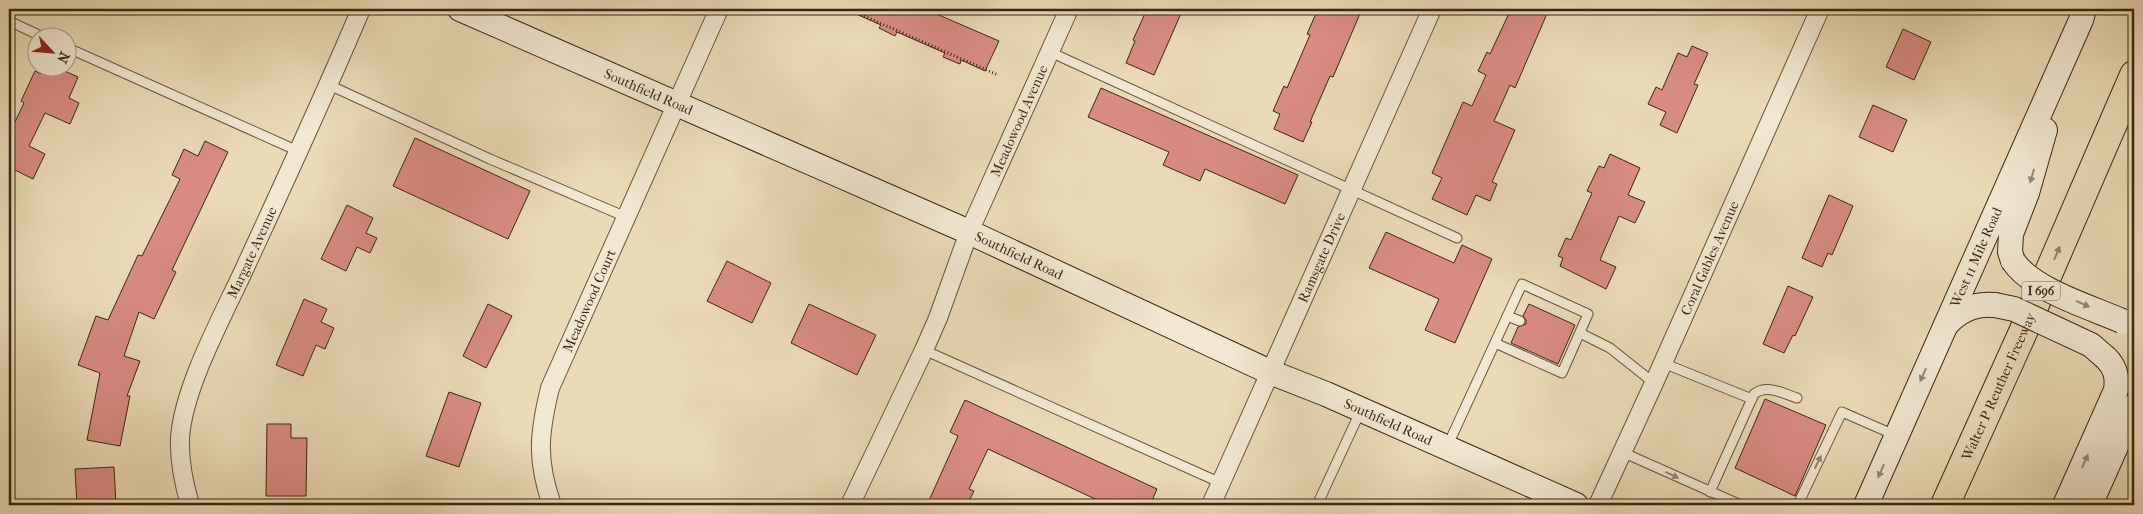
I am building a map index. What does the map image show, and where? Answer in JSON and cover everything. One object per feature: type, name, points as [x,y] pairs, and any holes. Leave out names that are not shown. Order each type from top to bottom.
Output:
[{"type":"highway","name":"Walter P Reuther Freeway","points":[[1945,505],[2023,332],[2134,75]]},
{"type":"main road","name":"Southfield Road","points":[[460,9],[969,232],[1270,372],[1576,505]]},
{"type":"main road","name":"West 11 Mile Road","points":[[1866,505],[2081,20],[2084,9]]},
{"type":"main road","points":[[2070,45],[2027,193],[2011,234],[2010,252],[2013,261],[2024,275],[2039,285],[2128,322]]},
{"type":"main road","points":[[1946,325],[1953,317],[1968,308],[1983,304],[1995,304],[2014,309],[2092,344],[2112,364],[2116,372],[2116,390],[2075,502]]},
{"type":"main road","points":[[2075,502],[2134,406]]},
{"type":"street","name":"Margate Avenue","points":[[190,505],[184,483],[180,438],[187,402],[205,355],[329,85],[361,9]]},
{"type":"street","name":"Meadowood Court","points":[[552,505],[540,451],[541,422],[548,396],[572,336],[719,9]]},
{"type":"street","name":"Meadowood Avenue","points":[[969,232],[1069,9]]},
{"type":"street","name":"Ramsgate Drive","points":[[1211,505],[1432,9]]},
{"type":"street","name":"Coral Gables Avenue","points":[[1598,505],[1820,9]]},
{"type":"street","points":[[850,505],[938,318],[969,232]]},
{"type":"lane","points":[[9,21],[28,30]]},
{"type":"lane","points":[[78,52],[298,151]]},
{"type":"lane","points":[[1050,52],[1457,238]]},
{"type":"lane","points":[[329,85],[490,159],[626,217]]},
{"type":"lane","points":[[1447,448],[1495,343],[1508,316],[1522,284],[1588,314],[1580,333],[1571,345],[1562,373],[1495,343]]},
{"type":"lane","points":[[1508,316],[1520,321]]},
{"type":"lane","points":[[1580,333],[1610,348],[1654,382]]},
{"type":"lane","points":[[924,350],[1221,483]]},
{"type":"lane","points":[[1663,363],[1752,399]]},
{"type":"lane","points":[[1710,492],[1754,394],[1759,390],[1769,388],[1797,398]]},
{"type":"lane","points":[[1317,505],[1361,410]]},
{"type":"lane","points":[[1796,505],[1842,412],[1897,436]]},
{"type":"lane","points":[[1622,452],[1741,505]]},
{"type":"path","points":[[848,9],[998,75]]},
{"type":"building","points":[[845,9],[925,9],[999,41],[985,71],[961,60],[960,64],[943,57],[945,53],[897,32],[895,36],[879,28],[881,25]]},
{"type":"building","points":[[1147,9],[1183,9],[1154,75],[1126,63],[1135,41],[1133,40]]},
{"type":"building","points":[[1318,9],[1362,9],[1333,77],[1330,76],[1303,142],[1274,129],[1280,114],[1273,111],[1284,86],[1287,88],[1310,35],[1307,34]]},
{"type":"building","points":[[1511,9],[1549,9],[1515,88],[1510,85],[1494,121],[1515,130],[1492,182],[1497,184],[1490,201],[1476,195],[1467,215],[1432,199],[1442,178],[1432,173],[1463,102],[1472,106],[1486,75],[1478,71],[1487,52],[1490,54]]},
{"type":"building","points":[[1903,29],[1931,42],[1914,80],[1886,67]]},
{"type":"building","points":[[1692,46],[1708,53],[1694,84],[1698,85],[1677,133],[1660,125],[1666,112],[1648,104],[1656,87],[1662,90],[1678,53],[1687,57]]},
{"type":"building","points":[[32,78],[78,78],[69,98],[79,103],[70,124],[45,113],[29,146],[45,154],[33,179],[9,167],[9,134],[24,103],[21,101]]},
{"type":"building","points":[[1101,88],[1298,175],[1285,204],[1205,169],[1200,181],[1163,165],[1169,152],[1088,117]]},
{"type":"building","points":[[1873,105],[1907,120],[1893,152],[1859,137]]},
{"type":"building","points":[[415,138],[530,191],[508,239],[393,186]]},
{"type":"building","points":[[205,141],[228,152],[172,270],[176,272],[154,319],[139,312],[124,356],[140,361],[127,396],[130,396],[120,446],[87,440],[100,373],[78,365],[96,316],[108,320],[138,255],[142,256],[180,179],[172,175],[184,149],[198,156]]},
{"type":"building","points":[[1610,154],[1640,168],[1628,195],[1645,202],[1635,223],[1619,216],[1600,260],[1616,267],[1606,289],[1560,266],[1563,258],[1558,256],[1566,238],[1571,240],[1592,193],[1587,191],[1599,166],[1604,168]]},
{"type":"building","points":[[1829,195],[1853,206],[1832,255],[1828,253],[1822,267],[1802,258]]},
{"type":"building","points":[[347,205],[373,218],[366,233],[377,238],[370,253],[357,247],[346,271],[321,259]]},
{"type":"building","points":[[1386,232],[1454,263],[1462,245],[1492,259],[1455,343],[1425,330],[1439,299],[1369,268]]},
{"type":"building","points":[[727,261],[771,283],[752,323],[707,301]]},
{"type":"building","points":[[1788,286],[1813,297],[1795,336],[1793,335],[1784,353],[1763,344]]},
{"type":"building","points":[[304,299],[327,309],[321,322],[334,328],[325,349],[316,345],[303,376],[276,365]]},
{"type":"building","points":[[488,304],[512,316],[486,368],[463,356]]},
{"type":"building","points":[[809,304],[876,335],[857,375],[791,343]]},
{"type":"building","points":[[1529,304],[1575,325],[1558,364],[1511,343],[1518,327],[1526,324],[1523,316]]},
{"type":"building","points":[[449,392],[481,403],[459,467],[426,456]]},
{"type":"building","points":[[1765,399],[1826,425],[1795,496],[1735,468]]},
{"type":"building","points":[[965,400],[1157,489],[1150,505],[1108,505],[988,449],[969,489],[974,491],[967,505],[927,505],[958,436],[950,432]]},
{"type":"building","points":[[267,424],[291,424],[291,438],[307,438],[306,496],[266,496]]},
{"type":"building","points":[[114,467],[116,505],[77,505],[75,469]]}]
